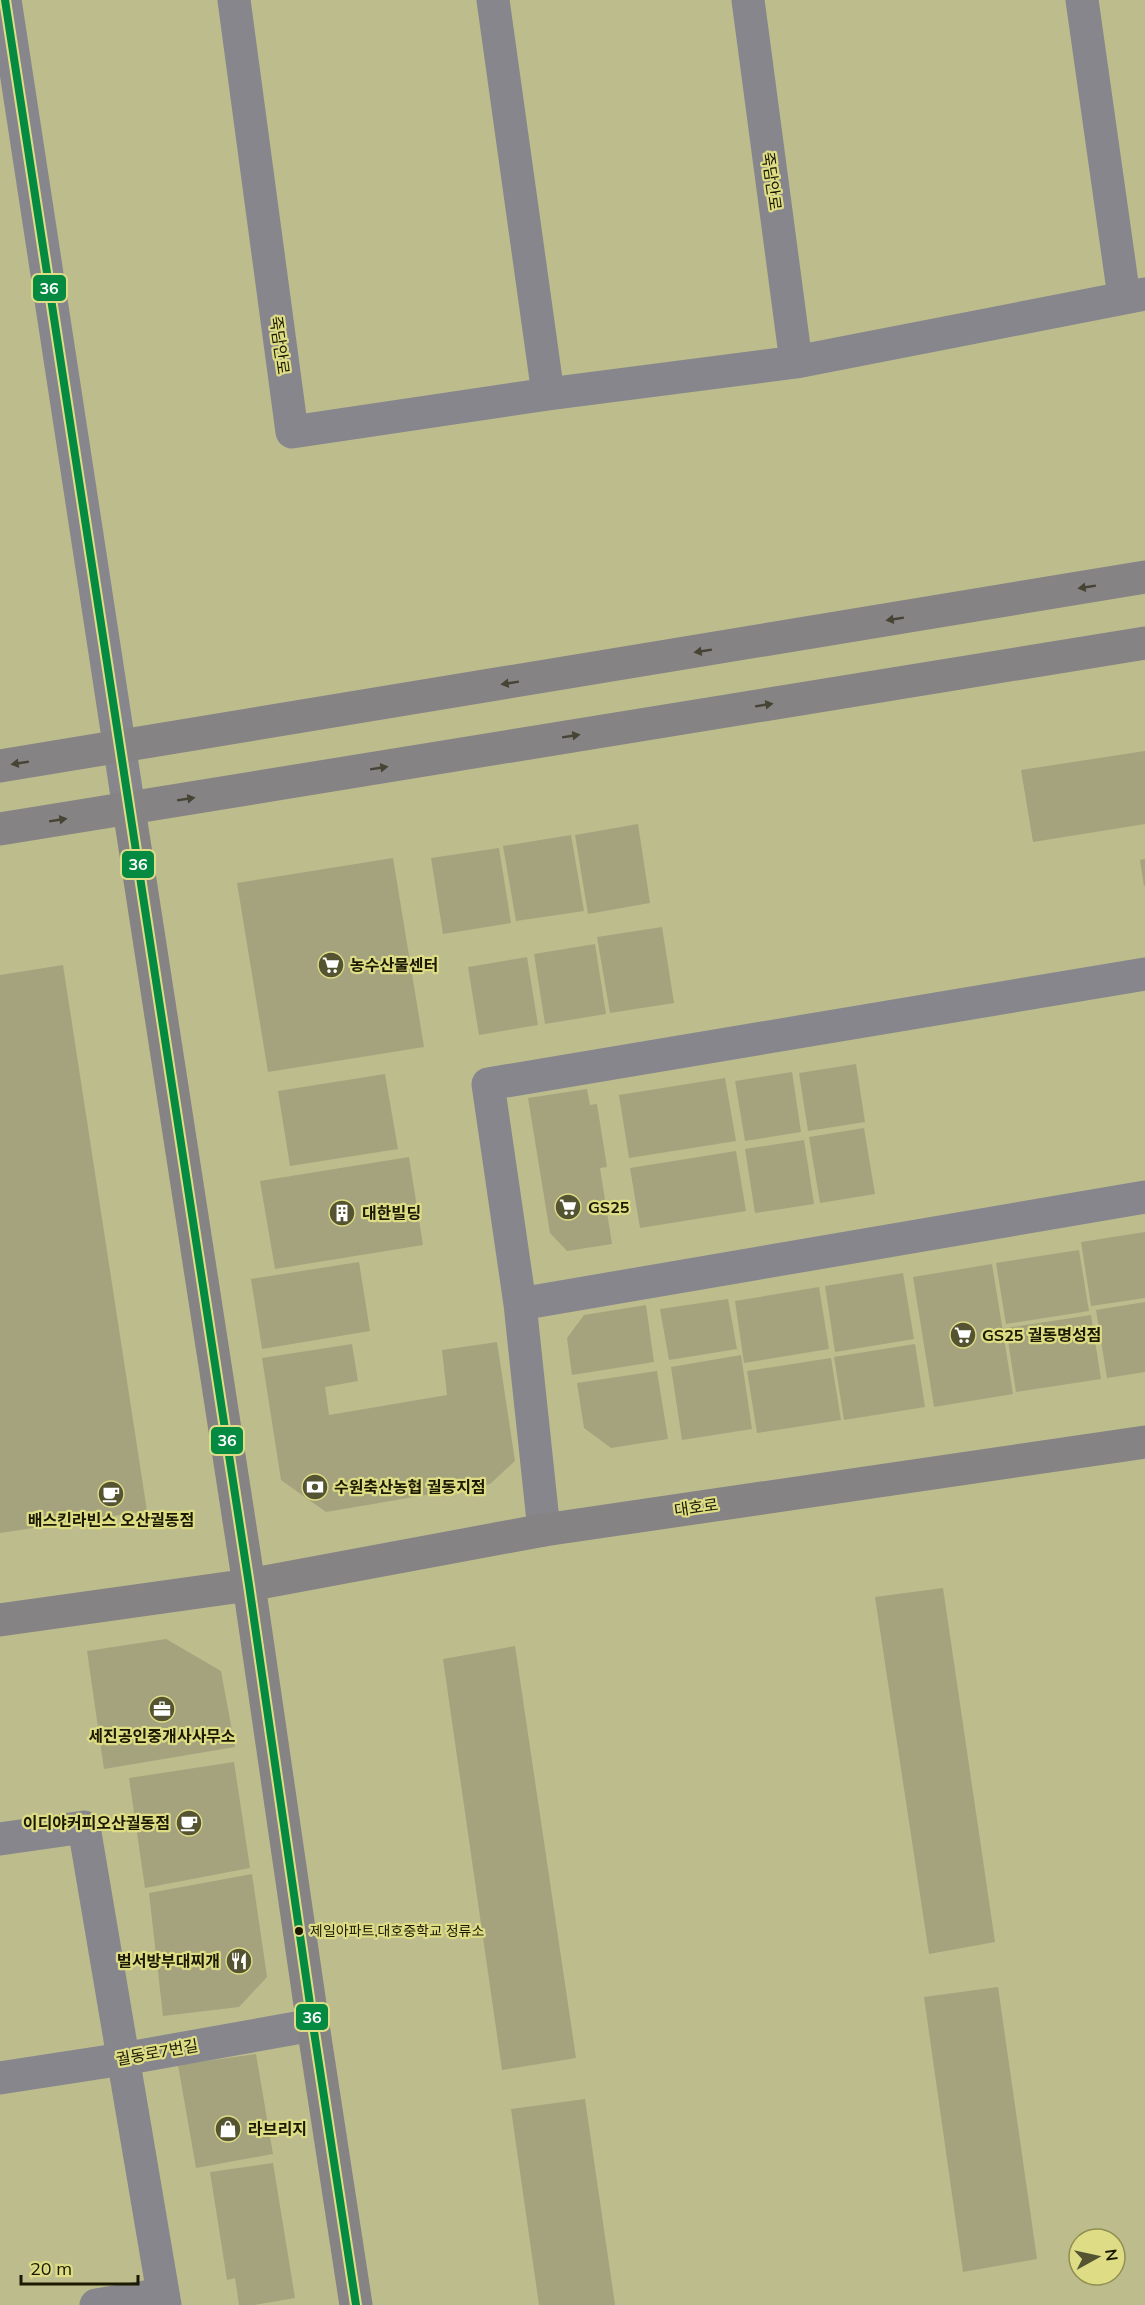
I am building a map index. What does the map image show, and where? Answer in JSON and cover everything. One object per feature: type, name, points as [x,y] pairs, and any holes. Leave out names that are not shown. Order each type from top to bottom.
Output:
[{"type":"street","points":[[5,0],[249,1585],[356,2305]]},
{"type":"street","name":"죽담안로","points":[[234,0],[292,432],[548,394],[796,362],[1135,296],[1082,0]]},
{"type":"street","points":[[493,0],[548,394]]},
{"type":"street","name":"죽담안로","points":[[748,0],[796,362]]},
{"type":"street","points":[[0,766],[1145,578]]},
{"type":"street","points":[[0,829],[1145,643]]},
{"type":"street","points":[[544,1530],[520,1304],[488,1084],[1145,974]]},
{"type":"street","points":[[520,1304],[1145,1197]]},
{"type":"street","name":"대호로","points":[[0,1620],[249,1585],[544,1530],[1145,1442]]},
{"type":"street","points":[[0,1839],[84,1827],[164,2300],[96,2305]]},
{"type":"street","name":"궐동로7번길","points":[[0,2078],[123,2059],[313,2025]]},
{"type":"building","points":[[1145,751],[1145,824],[1033,842],[1021,770]]},
{"type":"building","points":[[638,824],[650,903],[588,914],[575,835]]},
{"type":"building","points":[[571,835],[584,911],[516,921],[503,846]]},
{"type":"building","points":[[499,848],[511,923],[443,934],[431,858]]},
{"type":"building","name":"농수산물센터","points":[[393,858],[424,1047],[268,1072],[237,883]]},
{"type":"building","points":[[1145,859],[1145,885],[1144,886],[1140,860]]},
{"type":"building","points":[[662,927],[674,1003],[610,1013],[597,937]]},
{"type":"building","points":[[595,944],[606,1014],[545,1024],[534,954]]},
{"type":"building","points":[[527,957],[538,1025],[479,1035],[468,967]]},
{"type":"building","points":[[63,965],[147,1511],[0,1533],[0,975]]},
{"type":"building","points":[[856,1064],[865,1122],[808,1131],[799,1073]]},
{"type":"building","points":[[792,1072],[801,1132],[745,1141],[735,1081]]},
{"type":"building","points":[[385,1074],[398,1149],[290,1166],[278,1091]]},
{"type":"building","points":[[725,1078],[736,1141],[629,1158],[619,1095]]},
{"type":"building","points":[[587,1089],[590,1105],[597,1104],[607,1167],[600,1168],[612,1244],[567,1251],[550,1233],[528,1098]]},
{"type":"building","points":[[864,1128],[875,1194],[820,1203],[809,1137]]},
{"type":"building","points":[[804,1140],[814,1204],[755,1213],[745,1149]]},
{"type":"building","points":[[736,1151],[746,1211],[640,1228],[630,1168]]},
{"type":"building","name":"대한빌딩","points":[[409,1157],[423,1245],[275,1269],[260,1181]]},
{"type":"building","points":[[1145,1232],[1145,1298],[1091,1306],[1081,1242]]},
{"type":"building","points":[[1079,1250],[1089,1311],[1006,1324],[996,1263]]},
{"type":"building","points":[[359,1262],[370,1331],[262,1349],[251,1279]]},
{"type":"building","name":"GS25 궐동명성점","points":[[992,1264],[1013,1394],[934,1407],[913,1277]]},
{"type":"building","points":[[903,1273],[914,1339],[835,1352],[825,1286]]},
{"type":"building","points":[[819,1287],[829,1349],[744,1363],[735,1301]]},
{"type":"building","points":[[728,1299],[737,1349],[669,1360],[660,1309]]},
{"type":"building","points":[[1145,1302],[1145,1372],[1107,1378],[1096,1310]]},
{"type":"building","points":[[646,1305],[654,1362],[572,1375],[567,1338],[584,1315]]},
{"type":"building","points":[[1091,1315],[1101,1379],[1016,1392],[1006,1328]]},
{"type":"building","points":[[497,1342],[515,1461],[490,1484],[326,1512],[281,1480],[262,1358],[352,1344],[358,1381],[325,1387],[329,1415],[447,1395],[442,1350]]},
{"type":"building","points":[[915,1344],[925,1407],[844,1420],[834,1357]]},
{"type":"building","points":[[741,1355],[752,1429],[682,1440],[671,1367]]},
{"type":"building","points":[[831,1358],[841,1420],[757,1433],[747,1371]]},
{"type":"building","points":[[657,1371],[668,1439],[611,1448],[584,1428],[577,1383]]},
{"type":"building","points":[[943,1588],[995,1942],[929,1954],[875,1597]]},
{"type":"building","name":"세진공인중개사사무소","points":[[166,1639],[221,1671],[235,1747],[104,1769],[87,1651]]},
{"type":"building","points":[[515,1646],[576,2058],[502,2070],[443,1659]]},
{"type":"building","name":"이디야커피오산궐동점","points":[[234,1762],[250,1868],[145,1888],[129,1778]]},
{"type":"building","points":[[252,1874],[267,1977],[239,2007],[163,2016],[149,1893]]},
{"type":"building","points":[[998,1987],[1037,2259],[963,2272],[924,1997]]},
{"type":"building","points":[[256,2054],[273,2154],[196,2168],[178,2065]]},
{"type":"building","points":[[585,2099],[615,2305],[539,2305],[511,2109]]},
{"type":"building","points":[[273,2163],[295,2298],[254,2305],[239,2305],[235,2278],[227,2280],[210,2172]]},
{"type":"transit line","name":"36","points":[[5,0],[249,1585],[356,2305]]},
{"type":"place","name":"농수산물센터","points":[[331,965]]},
{"type":"place","name":"GS25","points":[[568,1207]]},
{"type":"place","name":"대한빌딩","points":[[342,1213]]},
{"type":"place","name":"GS25 궐동명성점","points":[[963,1335]]},
{"type":"place","name":"수원축산농협 궐동지점","points":[[315,1487]]},
{"type":"place","name":"배스킨라빈스 오산궐동점","points":[[111,1494]]},
{"type":"place","name":"세진공인중개사사무소","points":[[162,1709]]},
{"type":"place","name":"이디야커피오산궐동점","points":[[189,1823]]},
{"type":"place","name":"제일아파트,대호중학교 정류소","points":[[299,1931]]},
{"type":"place","name":"벌서방부대찌개","points":[[239,1961]]},
{"type":"place","name":"라브리지","points":[[228,2129]]}]
